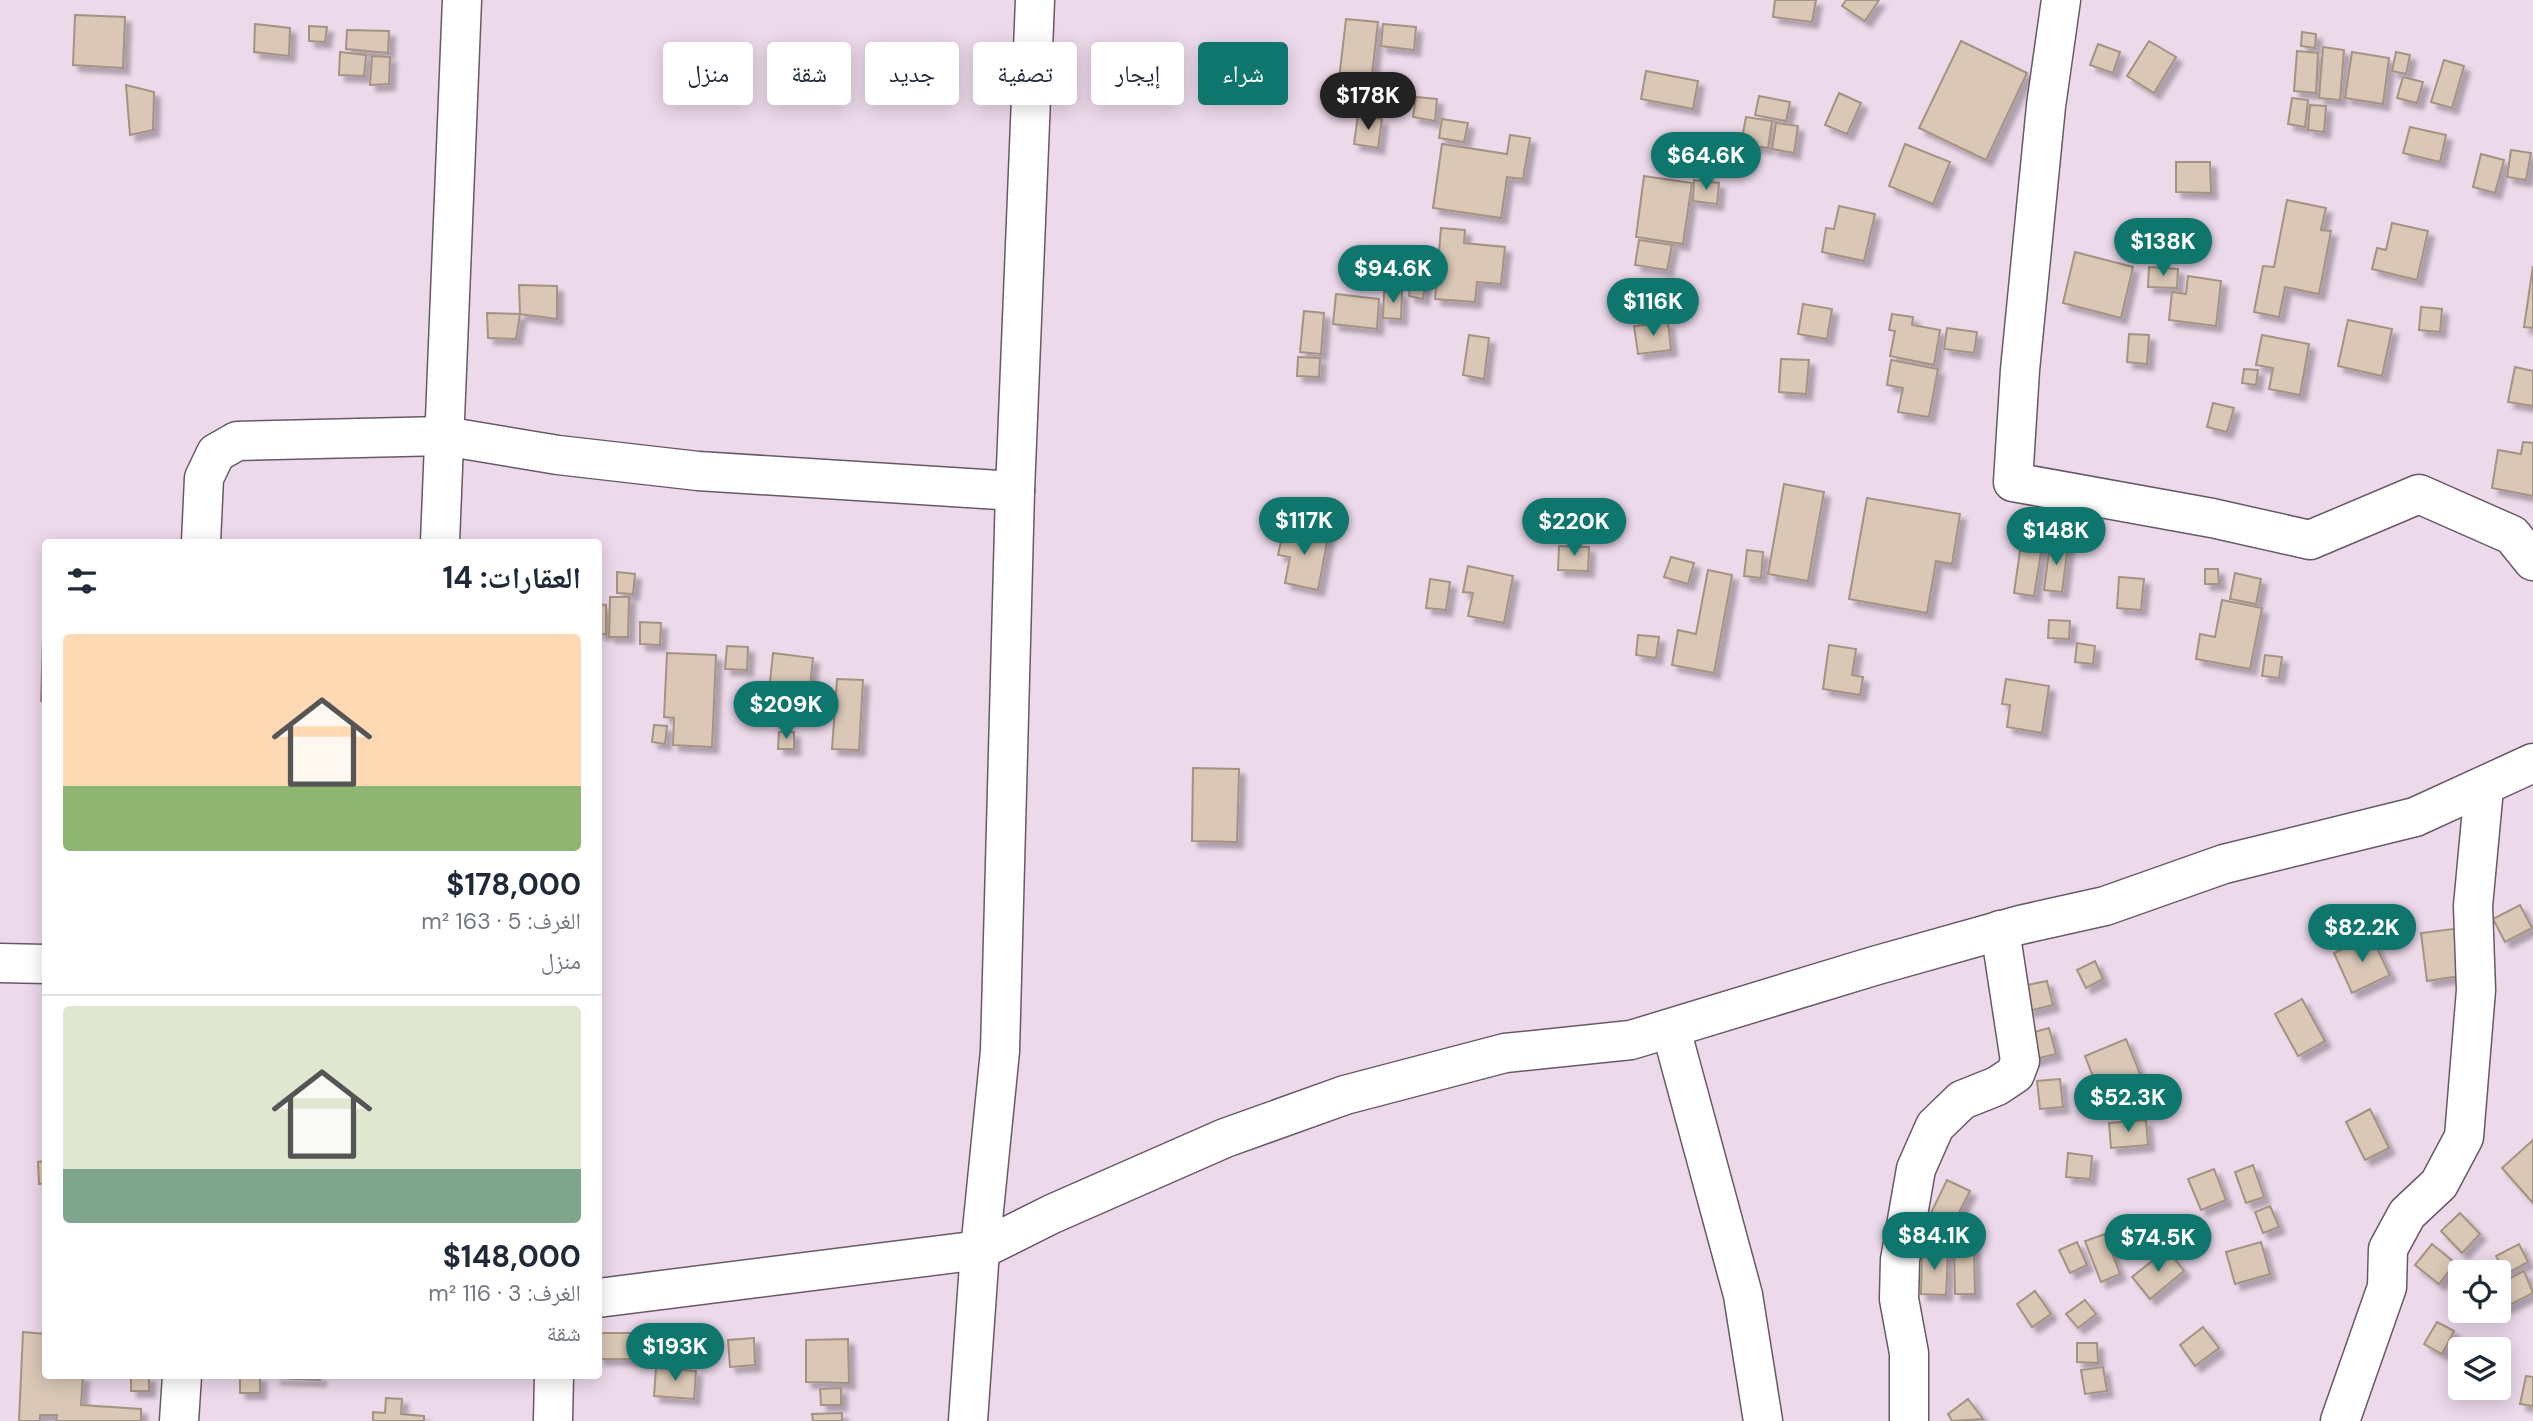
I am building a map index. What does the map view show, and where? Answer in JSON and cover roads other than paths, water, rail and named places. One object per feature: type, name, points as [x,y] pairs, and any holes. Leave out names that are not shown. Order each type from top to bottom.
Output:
[{"type":"street","points":[[440,539],[462,0]]},
{"type":"street","points":[[968,1421],[980,1250],[1000,1051],[1014,491],[1035,0]]},
{"type":"street","points":[[2061,0],[2046,106],[2020,370],[2013,482],[2212,518],[2310,540],[2419,494],[2512,534],[2533,561]]},
{"type":"street","points":[[201,539],[204,478],[216,453],[237,441],[444,436],[558,455],[698,471],[1014,491]]},
{"type":"street","points":[[602,1297],[980,1250],[1052,1214],[1225,1138],[1345,1095],[1505,1053],[1631,1040],[1671,1029],[2000,930],[2105,906],[2224,864],[2415,817],[2484,788],[2533,763]]},
{"type":"street","points":[[2340,1421],[2387,1287],[2388,1249],[2407,1214],[2440,1184],[2464,1137],[2476,990],[2473,906],[2484,788]]},
{"type":"street","points":[[1909,1421],[1909,1353],[1899,1299],[1900,1260],[1916,1169],[1935,1126],[1962,1100],[1997,1086],[2015,1074],[2020,1061],[2000,930]]},
{"type":"street","points":[[0,963],[42,964]]},
{"type":"street","points":[[1671,1029],[1743,1295],[1759,1379],[1763,1421]]},
{"type":"street","points":[[179,1421],[182,1379]]},
{"type":"street","points":[[553,1421],[554,1379]]}]
